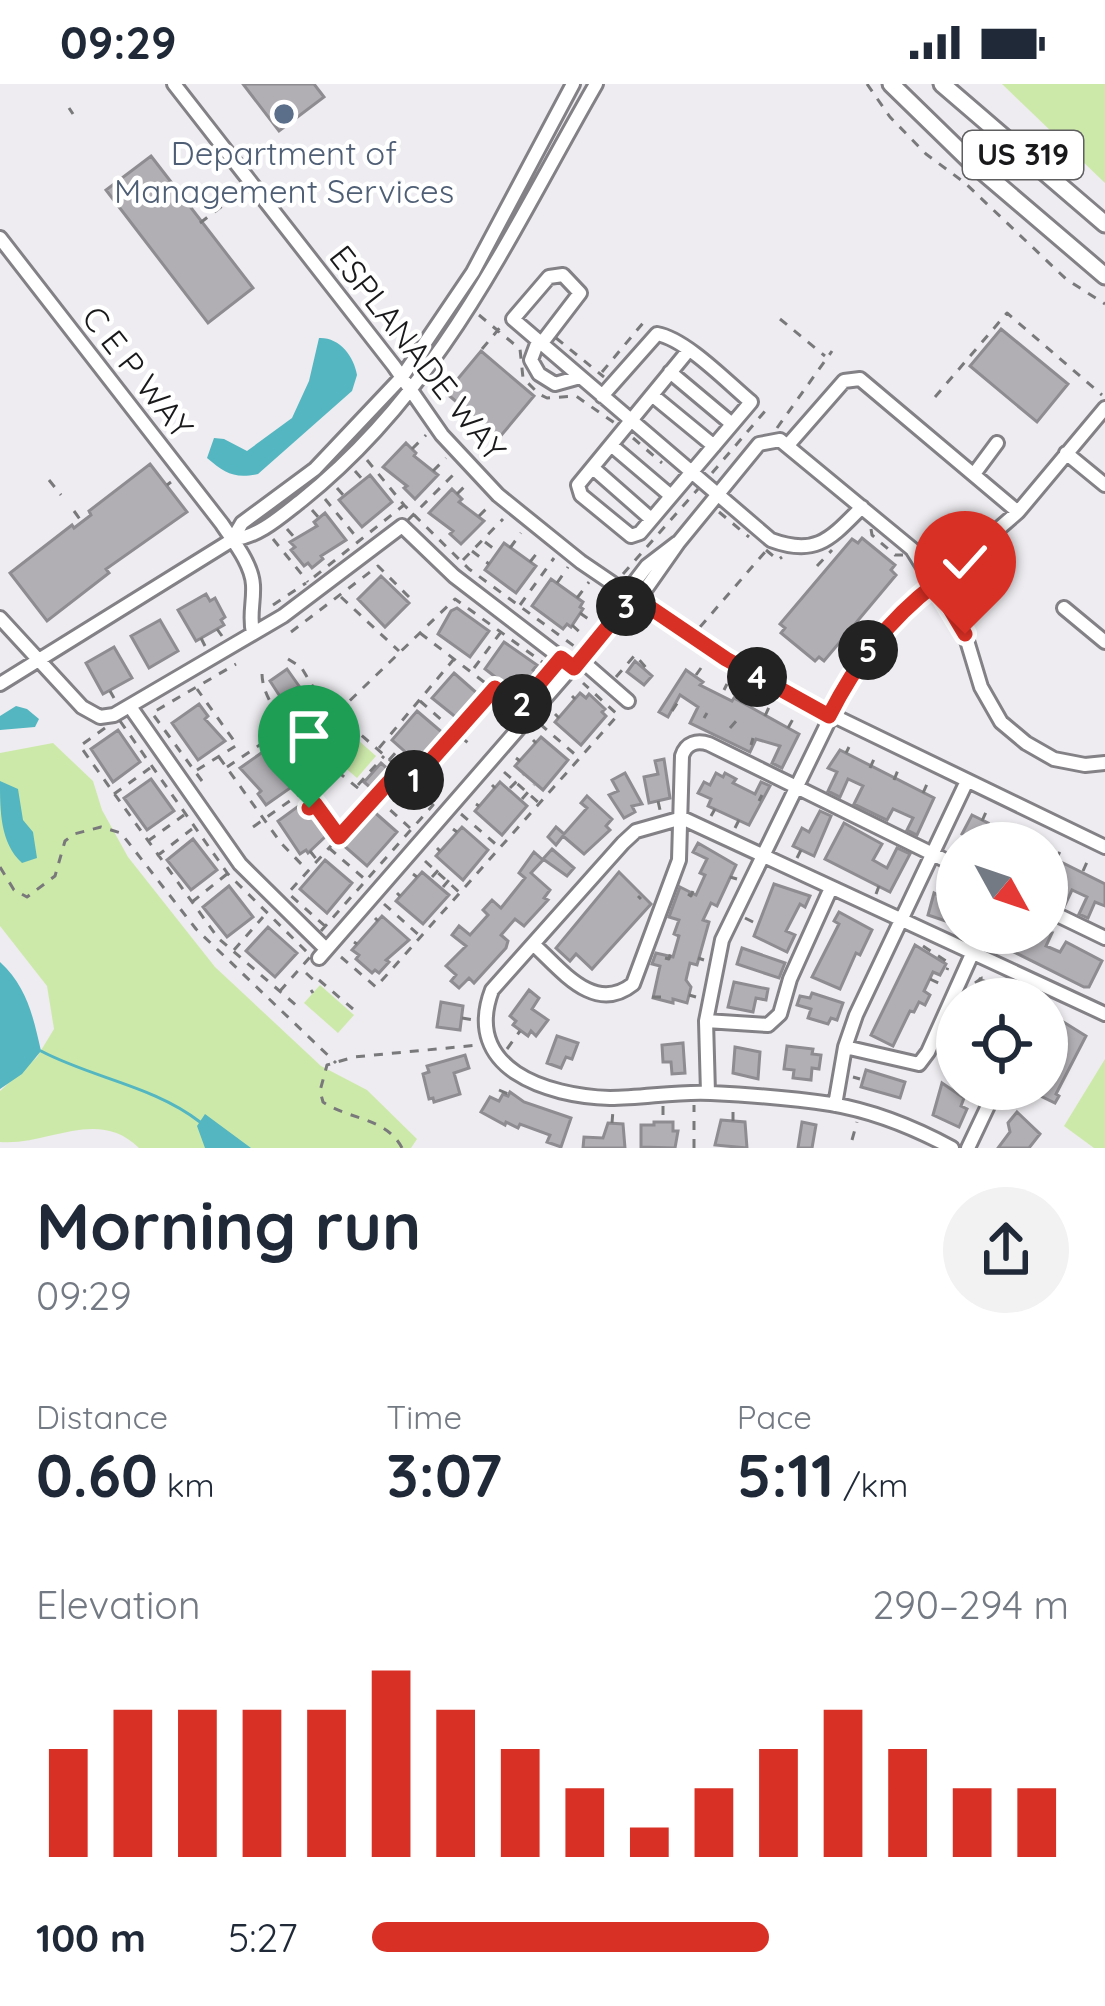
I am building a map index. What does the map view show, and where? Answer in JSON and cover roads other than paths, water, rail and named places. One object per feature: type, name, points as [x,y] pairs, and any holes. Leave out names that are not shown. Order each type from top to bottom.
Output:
[{"type":"main road","name":"US 319","points":[[891,84],[968,159],[1105,276]]},
{"type":"main road","name":"US 319","points":[[942,84],[1105,224]]},
{"type":"street","name":"ESPLANADE WAY","points":[[174,84],[442,435],[498,495],[726,659],[829,716],[1105,847]]},
{"type":"street","points":[[0,684],[232,540],[251,538],[323,483],[411,391],[471,308],[593,90],[570,85],[473,272],[402,377],[315,469],[242,524],[232,540]]},
{"type":"street","name":"C E P WAY","points":[[0,238],[232,540],[251,573],[253,596],[248,610],[253,634]]},
{"type":"street","points":[[580,377],[555,384],[539,374],[531,360],[543,339],[580,293],[563,275],[549,277],[513,319],[543,339],[627,425],[728,512],[771,540],[796,549],[829,539],[859,511]]},
{"type":"street","points":[[602,396],[657,334],[671,337],[752,402],[632,536],[581,495],[578,485],[688,351]]},
{"type":"street","points":[[670,372],[732,424]]},
{"type":"street","points":[[788,446],[852,377],[860,379],[1018,512]]},
{"type":"street","points":[[652,394],[714,446]]},
{"type":"street","points":[[708,1093],[706,1022],[722,940],[855,667],[887,625],[1018,512],[1104,401]]},
{"type":"street","points":[[131,708],[234,869],[313,937],[322,954],[577,664],[759,444],[773,439],[788,446],[859,511],[912,549],[965,634],[981,687],[1001,722],[1054,759],[1084,765],[1105,763]]},
{"type":"street","points":[[974,474],[997,443]]},
{"type":"street","points":[[611,445],[670,496]]},
{"type":"street","points":[[1066,453],[1105,485]]},
{"type":"street","points":[[593,468],[651,519]]},
{"type":"street","points":[[0,618],[100,717],[131,708],[253,634],[326,586],[403,526],[556,663],[577,664],[628,701]]},
{"type":"street","points":[[1064,608],[1105,642]]},
{"type":"street","points":[[534,944],[595,994],[613,995],[629,988],[638,976],[658,908],[679,860],[683,752],[695,743],[709,744],[936,856]]},
{"type":"street","points":[[835,1105],[845,1047],[967,781]]},
{"type":"street","points":[[936,937],[682,818],[636,831],[492,990],[485,1006],[486,1038],[502,1063],[546,1086],[589,1096],[708,1093],[835,1105],[905,1126],[952,1148]]},
{"type":"street","points":[[706,1022],[774,1022],[831,888]]},
{"type":"street","points":[[1068,920],[1105,938]]},
{"type":"street","points":[[845,1047],[919,1064],[972,954],[1014,978]]},
{"type":"street","points":[[1068,1001],[1104,1011]]},
{"type":"street","points":[[968,1148],[986,1110]]},
{"type":"water","points":[[319,338],[339,344],[353,361],[357,375],[352,391],[258,474],[230,474],[207,458],[214,438],[247,451],[292,418],[309,381]]},
{"type":"water","points":[[16,706],[39,719],[35,727],[0,730],[0,716]]},
{"type":"water","points":[[0,781],[18,789],[37,858],[22,863],[9,846]]},
{"type":"water","points":[[0,962],[23,992],[41,1051],[22,1074],[0,1089]]},
{"type":"water","points":[[205,1114],[251,1148],[205,1148],[197,1126]]},
{"type":"waterway","points":[[41,1051],[143,1091],[200,1122]]},
{"type":"place","name":"Department of Management Services","points":[[284,114]]}]
